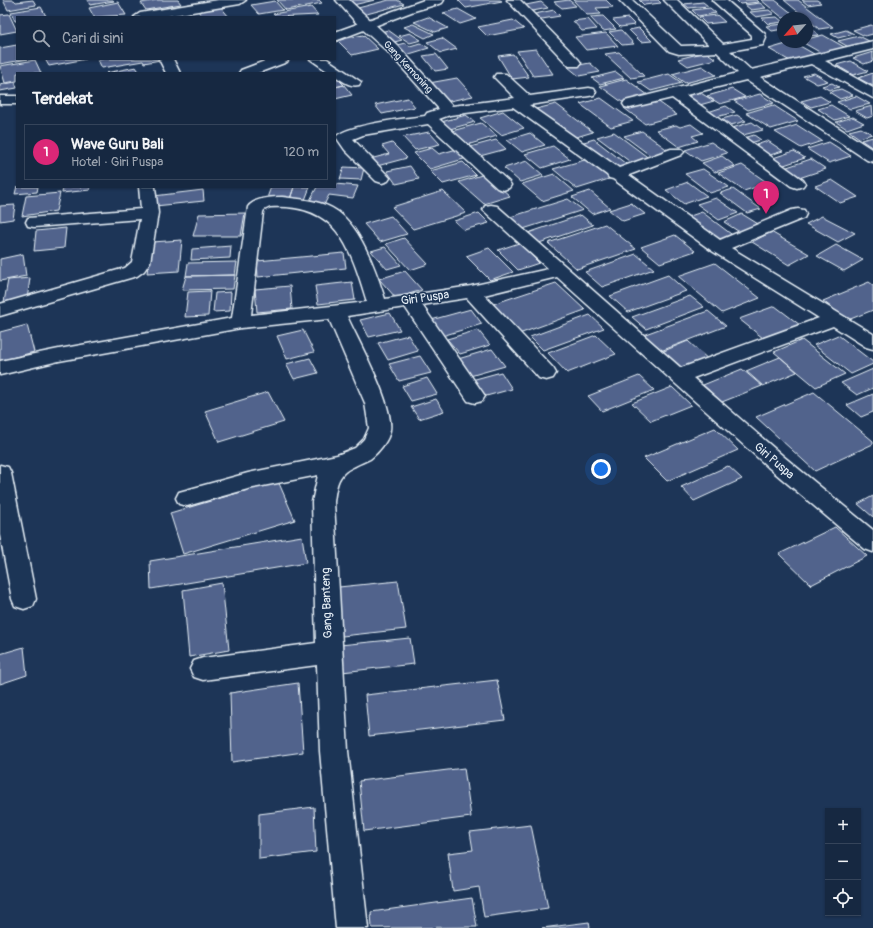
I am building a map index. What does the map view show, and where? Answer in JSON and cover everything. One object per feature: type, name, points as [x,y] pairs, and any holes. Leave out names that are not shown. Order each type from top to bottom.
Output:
[{"type":"street","points":[[142,14],[240,0]]},
{"type":"street","name":"Gang Kemoning","points":[[342,0],[366,25],[393,49],[448,111]]},
{"type":"street","points":[[336,37],[410,8],[438,0]]},
{"type":"street","points":[[513,0],[574,63]]},
{"type":"street","points":[[624,0],[674,48],[684,51],[755,44],[759,38],[758,34],[718,0]]},
{"type":"street","points":[[670,0],[722,48],[748,75],[873,157]]},
{"type":"street","points":[[630,104],[873,45]]},
{"type":"street","points":[[166,60],[172,72]]},
{"type":"street","points":[[249,72],[279,60]]},
{"type":"street","points":[[319,60],[354,82]]},
{"type":"street","points":[[814,60],[873,94]]},
{"type":"street","points":[[501,77],[521,102],[615,175],[718,247],[873,343]]},
{"type":"street","points":[[382,178],[350,147],[344,137],[359,131],[431,119],[432,116],[448,111],[589,92]]},
{"type":"street","points":[[676,94],[797,183]]},
{"type":"street","points":[[0,100],[16,100]]},
{"type":"street","points":[[431,119],[502,185]]},
{"type":"street","points":[[615,175],[676,152]]},
{"type":"street","points":[[0,310],[131,272],[138,267],[141,262],[150,213],[147,188]]},
{"type":"street","points":[[241,322],[256,207],[265,202],[277,202],[320,209],[331,214],[348,232],[372,287],[378,306]]},
{"type":"street","points":[[490,210],[561,270]]},
{"type":"street","points":[[34,222],[150,213]]},
{"type":"street","points":[[718,247],[798,214]]},
{"type":"street","name":"Giri Puspa","points":[[0,368],[59,355],[241,322],[336,312],[471,292],[561,270],[771,459],[873,543]]},
{"type":"street","points":[[471,292],[546,373]]},
{"type":"street","points":[[410,301],[475,396]]},
{"type":"street","name":"Gang Banteng","points":[[336,312],[374,399],[379,415],[380,430],[374,443],[363,453],[340,463],[326,480],[323,502],[334,751],[352,928]]},
{"type":"street","points":[[678,376],[835,319]]},
{"type":"street","points":[[187,498],[248,481],[340,463]]},
{"type":"street","points":[[0,473],[24,600]]},
{"type":"street","points":[[203,669],[329,652]]},
{"type":"building","points":[[3,0],[14,0],[16,2],[33,0],[36,5],[8,10]]},
{"type":"building","points":[[87,0],[113,0],[114,1],[90,5]]},
{"type":"building","points":[[157,0],[178,0],[181,4],[146,10],[141,3]]},
{"type":"building","points":[[277,0],[319,0],[322,3],[286,10]]},
{"type":"building","points":[[346,0],[375,0],[353,5]]},
{"type":"building","points":[[389,0],[397,0],[404,4],[363,15],[354,9]]},
{"type":"building","points":[[458,0],[500,0],[502,1],[466,8]]},
{"type":"building","points":[[569,0],[576,6],[562,8],[554,2]]},
{"type":"building","points":[[573,0],[606,0],[613,7],[596,8],[601,14],[587,15]]},
{"type":"building","points":[[639,0],[658,0],[661,3],[644,5]]},
{"type":"building","points":[[736,0],[757,0],[759,2],[740,4]]},
{"type":"building","points":[[761,0],[775,0],[790,12],[777,13]]},
{"type":"building","points":[[784,0],[798,0],[833,27],[819,29],[813,24],[813,12],[798,12]]},
{"type":"building","points":[[802,0],[817,0],[821,3],[808,5]]},
{"type":"building","points":[[275,1],[283,10],[259,14],[251,5]]},
{"type":"building","points":[[118,2],[126,15],[93,16],[89,8]]},
{"type":"building","points":[[541,2],[548,8],[528,12],[521,6]]},
{"type":"building","points":[[703,2],[708,6],[689,8],[684,4]]},
{"type":"building","points":[[760,3],[766,8],[751,10],[745,5]]},
{"type":"building","points":[[220,6],[228,16],[202,16],[197,10]]},
{"type":"building","points":[[41,7],[46,16],[16,16],[15,21],[11,12]]},
{"type":"building","points":[[311,7],[318,15],[275,16],[273,14]]},
{"type":"building","points":[[710,8],[716,13],[698,16],[692,10]]},
{"type":"building","points":[[458,9],[476,19],[460,24],[443,13]]},
{"type":"building","points":[[554,10],[560,16],[536,20],[530,15]]},
{"type":"building","points":[[769,10],[774,14],[756,17],[750,12]]},
{"type":"building","points":[[9,14],[16,31],[0,34],[0,15]]},
{"type":"building","points":[[717,15],[725,22],[706,24],[699,17]]},
{"type":"building","points":[[603,16],[616,29],[603,31],[590,17]]},
{"type":"building","points":[[428,17],[448,28],[435,32],[414,22]]},
{"type":"building","points":[[777,17],[777,23],[768,24],[762,18]]},
{"type":"building","points":[[628,18],[635,25],[620,27],[613,20]]},
{"type":"building","points":[[588,19],[597,29],[582,31],[573,21]]},
{"type":"building","points":[[513,20],[524,29],[487,36],[478,27]]},
{"type":"building","points":[[413,24],[434,34],[425,38],[404,27]]},
{"type":"building","points":[[777,25],[777,30],[772,31],[766,26]]},
{"type":"building","points":[[871,25],[873,26],[873,34],[865,36],[853,30]]},
{"type":"building","points":[[639,28],[652,41],[641,42],[629,30]]},
{"type":"building","points":[[388,30],[402,40],[391,43],[377,33]]},
{"type":"building","points":[[621,30],[634,44],[622,45],[609,32]]},
{"type":"building","points":[[813,30],[819,35],[813,36]]},
{"type":"building","points":[[846,30],[854,34],[838,38],[831,34]]},
{"type":"building","points":[[410,33],[421,40],[410,43],[399,36]]},
{"type":"building","points":[[606,33],[618,46],[586,50],[575,37]]},
{"type":"building","points":[[363,35],[378,49],[352,55],[337,40]]},
{"type":"building","points":[[823,35],[846,48],[823,54],[812,48],[813,38]]},
{"type":"building","points":[[859,36],[873,43],[852,49],[838,41]]},
{"type":"building","points":[[442,38],[457,49],[441,53],[427,42]]},
{"type":"building","points":[[405,43],[410,46],[420,43],[429,48],[406,55],[393,46]]},
{"type":"building","points":[[16,45],[16,60],[22,60],[0,64],[0,48]]},
{"type":"building","points":[[777,47],[777,48],[804,48],[814,54],[790,61],[769,49]]},
{"type":"building","points":[[536,49],[553,74],[533,76],[517,51]]},
{"type":"building","points":[[619,52],[644,76],[631,78],[605,54]]},
{"type":"building","points":[[706,52],[716,59],[688,66],[678,59]]},
{"type":"building","points":[[873,52],[873,61],[864,64],[853,58]]},
{"type":"building","points":[[436,54],[448,69],[435,71],[423,56]]},
{"type":"building","points":[[513,54],[529,77],[512,79],[498,56]]},
{"type":"building","points":[[35,60],[41,72],[16,72],[16,81],[5,83],[0,66]]},
{"type":"building","points":[[46,60],[81,60],[49,66]]},
{"type":"building","points":[[98,60],[160,60],[144,63],[143,61],[102,68]]},
{"type":"building","points":[[851,61],[868,71],[853,75],[836,65]]},
{"type":"building","points":[[590,63],[600,72],[579,76],[568,67]]},
{"type":"building","points":[[702,66],[716,75],[685,83],[672,74]]},
{"type":"building","points":[[136,67],[139,72],[111,72]]},
{"type":"building","points":[[616,72],[624,78],[600,84],[592,78]]},
{"type":"building","points":[[814,73],[828,81],[817,84],[803,76]]},
{"type":"building","points":[[873,73],[873,86],[858,78]]},
{"type":"building","points":[[669,74],[682,83],[651,91],[638,82]]},
{"type":"building","points":[[337,78],[344,85],[336,87]]},
{"type":"building","points":[[457,78],[473,96],[445,102],[429,83]]},
{"type":"building","points":[[626,79],[648,95],[622,102],[600,86]]},
{"type":"building","points":[[15,82],[16,88],[0,91],[0,85]]},
{"type":"building","points":[[832,83],[839,87],[829,90],[822,86]]},
{"type":"building","points":[[344,85],[352,95],[336,99],[336,87]]},
{"type":"building","points":[[732,89],[745,97],[720,104],[707,96]]},
{"type":"building","points":[[841,89],[853,95],[840,99],[829,92]]},
{"type":"building","points":[[699,92],[714,101],[696,106],[682,97]]},
{"type":"building","points":[[760,94],[774,103],[748,110],[734,101]]},
{"type":"building","points":[[820,96],[830,102],[811,107],[801,101]]},
{"type":"building","points":[[856,96],[870,104],[850,109],[837,102]]},
{"type":"building","points":[[408,98],[415,107],[382,114],[375,105]]},
{"type":"building","points":[[601,98],[633,121],[611,127],[580,104]]},
{"type":"building","points":[[656,100],[677,115],[645,124],[624,108]]},
{"type":"building","points":[[556,104],[593,132],[573,138],[536,109]]},
{"type":"building","points":[[773,105],[798,121],[771,129],[746,113]]},
{"type":"building","points":[[831,105],[849,116],[835,120],[818,109]]},
{"type":"building","points":[[726,106],[735,112],[716,117],[708,112]]},
{"type":"building","points":[[872,106],[873,116],[867,118],[855,111]]},
{"type":"building","points":[[503,111],[524,128],[501,135],[480,118]]},
{"type":"building","points":[[466,115],[475,122],[450,129],[441,122]]},
{"type":"building","points":[[737,115],[746,121],[731,125],[722,119]]},
{"type":"building","points":[[853,117],[864,123],[847,129],[836,122]]},
{"type":"building","points":[[752,122],[763,130],[743,135],[732,128]]},
{"type":"building","points":[[481,123],[497,136],[467,145],[452,131]]},
{"type":"building","points":[[691,124],[703,133],[692,136],[698,141],[679,147],[656,130],[676,125],[680,127]]},
{"type":"building","points":[[797,125],[822,141],[801,148],[775,132]]},
{"type":"building","points":[[861,128],[872,134],[859,138],[849,131]]},
{"type":"building","points":[[642,131],[669,151],[651,156],[624,136]]},
{"type":"building","points":[[429,132],[440,144],[415,150],[403,137]]},
{"type":"building","points":[[614,132],[650,159],[633,164],[597,137]]},
{"type":"building","points":[[530,133],[545,145],[522,152],[507,140]]},
{"type":"building","points":[[754,135],[761,140],[750,143],[744,138]]},
{"type":"building","points":[[873,137],[873,148],[861,140]]},
{"type":"building","points":[[594,139],[630,167],[613,172],[577,144]]},
{"type":"building","points":[[496,140],[506,149],[480,156],[470,147]]},
{"type":"building","points":[[768,141],[783,151],[767,156],[753,146]]},
{"type":"building","points":[[711,142],[727,153],[701,161],[685,150]]},
{"type":"building","points":[[829,142],[851,156],[829,163],[807,149]]},
{"type":"building","points":[[392,143],[407,158],[377,166],[370,159],[389,154],[382,146]]},
{"type":"building","points":[[553,146],[570,159],[542,168],[525,154]]},
{"type":"building","points":[[432,148],[439,154],[457,149],[467,158],[430,169],[414,153]]},
{"type":"building","points":[[794,151],[805,158],[784,165],[773,158]]},
{"type":"building","points":[[722,156],[735,166],[715,172],[702,163]]},
{"type":"building","points":[[588,159],[612,178],[577,189],[553,169]]},
{"type":"building","points":[[811,159],[826,169],[799,178],[784,168]]},
{"type":"building","points":[[527,161],[543,175],[520,182],[504,168]]},
{"type":"building","points":[[463,162],[476,175],[443,184],[430,171]]},
{"type":"building","points":[[742,165],[768,183],[744,191],[718,173]]},
{"type":"building","points":[[410,166],[419,179],[396,184],[387,171]]},
{"type":"building","points":[[344,167],[364,168],[361,180],[340,179]]},
{"type":"building","points":[[703,169],[729,187],[710,193],[685,174]]},
{"type":"building","points":[[485,174],[510,196],[484,204],[459,182]]},
{"type":"building","points":[[554,174],[574,191],[542,201],[522,184]]},
{"type":"building","points":[[832,180],[858,197],[840,203],[815,186]]},
{"type":"building","points":[[688,182],[707,196],[684,204],[666,190]]},
{"type":"building","points":[[336,184],[358,186],[353,198],[329,195],[323,207],[307,206],[316,188],[336,188]]},
{"type":"building","points":[[16,188],[38,188],[37,192],[15,194]]},
{"type":"building","points":[[63,188],[90,188],[90,190],[62,193]]},
{"type":"building","points":[[271,188],[294,188],[290,199],[267,198]]},
{"type":"building","points":[[294,188],[310,188],[305,200],[290,199]]},
{"type":"building","points":[[733,189],[761,209],[747,213],[720,193]]},
{"type":"building","points":[[203,190],[204,201],[155,206],[154,196]]},
{"type":"building","points":[[443,191],[466,213],[413,229],[392,207]]},
{"type":"building","points":[[590,191],[610,208],[592,214],[572,197]]},
{"type":"building","points":[[60,193],[56,211],[22,216],[26,196]]},
{"type":"building","points":[[716,198],[738,213],[719,220],[697,204]]},
{"type":"building","points":[[568,199],[583,210],[520,230],[507,218]]},
{"type":"building","points":[[631,203],[645,214],[623,221],[609,210]]},
{"type":"building","points":[[15,205],[13,219],[0,221],[0,206]]},
{"type":"building","points":[[702,212],[735,237],[717,244],[684,218]]},
{"type":"building","points":[[245,213],[241,236],[193,236],[199,214]]},
{"type":"building","points":[[479,213],[489,223],[464,230],[454,221]]},
{"type":"building","points":[[742,214],[763,227],[744,235],[724,222]]},
{"type":"building","points":[[581,215],[593,225],[536,244],[525,234]]},
{"type":"building","points":[[391,216],[407,234],[380,242],[364,224]]},
{"type":"building","points":[[822,216],[855,233],[838,242],[806,224]]},
{"type":"building","points":[[605,224],[636,249],[577,269],[548,243]]},
{"type":"building","points":[[66,228],[64,248],[34,251],[36,231]]},
{"type":"building","points":[[771,232],[809,254],[789,265],[752,242]]},
{"type":"building","points":[[675,235],[695,251],[660,263],[641,247]]},
{"type":"building","points":[[404,238],[428,264],[410,270],[386,244]]},
{"type":"building","points":[[182,240],[179,271],[147,273],[152,242]]},
{"type":"building","points":[[519,243],[539,263],[518,270],[498,250]]},
{"type":"building","points":[[836,245],[863,260],[844,271],[817,256]]},
{"type":"building","points":[[231,246],[230,258],[191,260],[192,249]]},
{"type":"building","points":[[385,247],[401,265],[387,269],[371,251]]},
{"type":"building","points":[[489,248],[513,272],[490,280],[466,256]]},
{"type":"building","points":[[344,253],[346,268],[258,277],[257,261]]},
{"type":"building","points":[[23,254],[26,276],[0,281],[0,259]]},
{"type":"building","points":[[636,254],[654,269],[602,287],[585,272]]},
{"type":"building","points":[[237,262],[235,275],[186,276],[188,263]]},
{"type":"building","points":[[715,263],[760,298],[722,313],[678,276]]},
{"type":"building","points":[[405,271],[422,290],[396,298],[379,279]]},
{"type":"building","points":[[235,275],[233,289],[182,290],[186,276]]},
{"type":"building","points":[[668,275],[686,291],[628,312],[610,296]]},
{"type":"building","points":[[30,278],[27,300],[4,302],[8,280]]},
{"type":"building","points":[[352,282],[355,300],[318,304],[315,286]]},
{"type":"building","points":[[869,282],[873,285],[873,310],[848,320],[823,301]]},
{"type":"building","points":[[556,283],[585,310],[519,334],[490,305]]},
{"type":"building","points":[[290,286],[292,309],[257,312],[255,289]]},
{"type":"building","points":[[210,291],[208,316],[185,317],[188,292]]},
{"type":"building","points":[[231,292],[230,311],[213,312],[215,293]]},
{"type":"building","points":[[690,296],[704,307],[646,329],[632,317]]},
{"type":"building","points":[[775,306],[804,328],[768,342],[739,319]]},
{"type":"building","points":[[471,309],[482,324],[442,336],[431,320]]},
{"type":"building","points":[[708,311],[726,326],[658,352],[640,336]]},
{"type":"building","points":[[390,313],[400,330],[369,337],[360,320]]},
{"type":"building","points":[[590,315],[604,328],[543,350],[530,337]]},
{"type":"building","points":[[27,325],[34,352],[0,361],[0,332]]},
{"type":"building","points":[[303,330],[314,352],[287,359],[277,336]]},
{"type":"building","points":[[478,330],[490,345],[460,354],[447,339]]},
{"type":"building","points":[[408,335],[418,351],[388,360],[378,343]]},
{"type":"building","points":[[596,335],[616,354],[567,373],[548,353]]},
{"type":"building","points":[[838,335],[873,362],[873,364],[851,374],[814,345]]},
{"type":"building","points":[[802,340],[845,374],[816,387],[774,352]]},
{"type":"building","points":[[688,341],[711,362],[682,373],[659,353]]},
{"type":"building","points":[[492,349],[505,366],[470,376],[458,359]]},
{"type":"building","points":[[420,356],[431,373],[399,381],[389,364]]},
{"type":"building","points":[[780,357],[797,372],[763,386],[746,371]]},
{"type":"building","points":[[310,358],[318,373],[294,379],[286,364]]},
{"type":"building","points":[[742,369],[762,386],[722,402],[703,385]]},
{"type":"building","points":[[873,369],[873,388],[857,395],[841,383]]},
{"type":"building","points":[[501,372],[512,389],[479,398],[468,381]]},
{"type":"building","points":[[639,376],[654,390],[602,411],[588,396]]},
{"type":"building","points":[[427,378],[437,394],[411,401],[402,386]]},
{"type":"building","points":[[672,387],[691,405],[651,421],[632,403]]},
{"type":"building","points":[[268,392],[284,422],[219,442],[205,411]]},
{"type":"building","points":[[814,392],[873,441],[873,444],[815,471],[756,417]]},
{"type":"building","points":[[873,394],[873,412],[861,417],[847,405]]},
{"type":"building","points":[[436,399],[444,411],[419,419],[411,407]]},
{"type":"building","points":[[715,428],[738,450],[667,481],[644,458]]},
{"type":"building","points":[[728,466],[742,479],[694,501],[681,487]]},
{"type":"building","points":[[278,481],[295,520],[183,554],[170,513]]},
{"type":"building","points":[[873,496],[873,517],[858,504]]},
{"type":"building","points":[[835,527],[867,556],[811,585],[779,554]]},
{"type":"building","points":[[302,536],[306,563],[151,589],[150,561]]},
{"type":"building","points":[[398,581],[406,629],[333,637],[329,588]]},
{"type":"building","points":[[222,583],[229,650],[189,657],[183,590]]},
{"type":"building","points":[[410,638],[414,664],[333,673],[330,646]]},
{"type":"building","points":[[24,647],[27,675],[0,684],[0,654]]},
{"type":"building","points":[[497,680],[505,720],[369,736],[365,695]]},
{"type":"building","points":[[298,683],[303,752],[232,762],[230,693]]},
{"type":"building","points":[[464,768],[471,817],[364,831],[359,781]]},
{"type":"building","points":[[314,807],[316,852],[259,859],[259,814]]},
{"type":"building","points":[[531,825],[548,908],[484,917],[479,887],[453,891],[448,853],[473,850],[470,832]]},
{"type":"building","points":[[472,898],[477,927],[372,928],[371,912]]},
{"type":"building","points":[[589,922],[590,928],[542,928]]},
{"type":"place","name":"Wave Guru Bali","points":[[766,214]]}]
